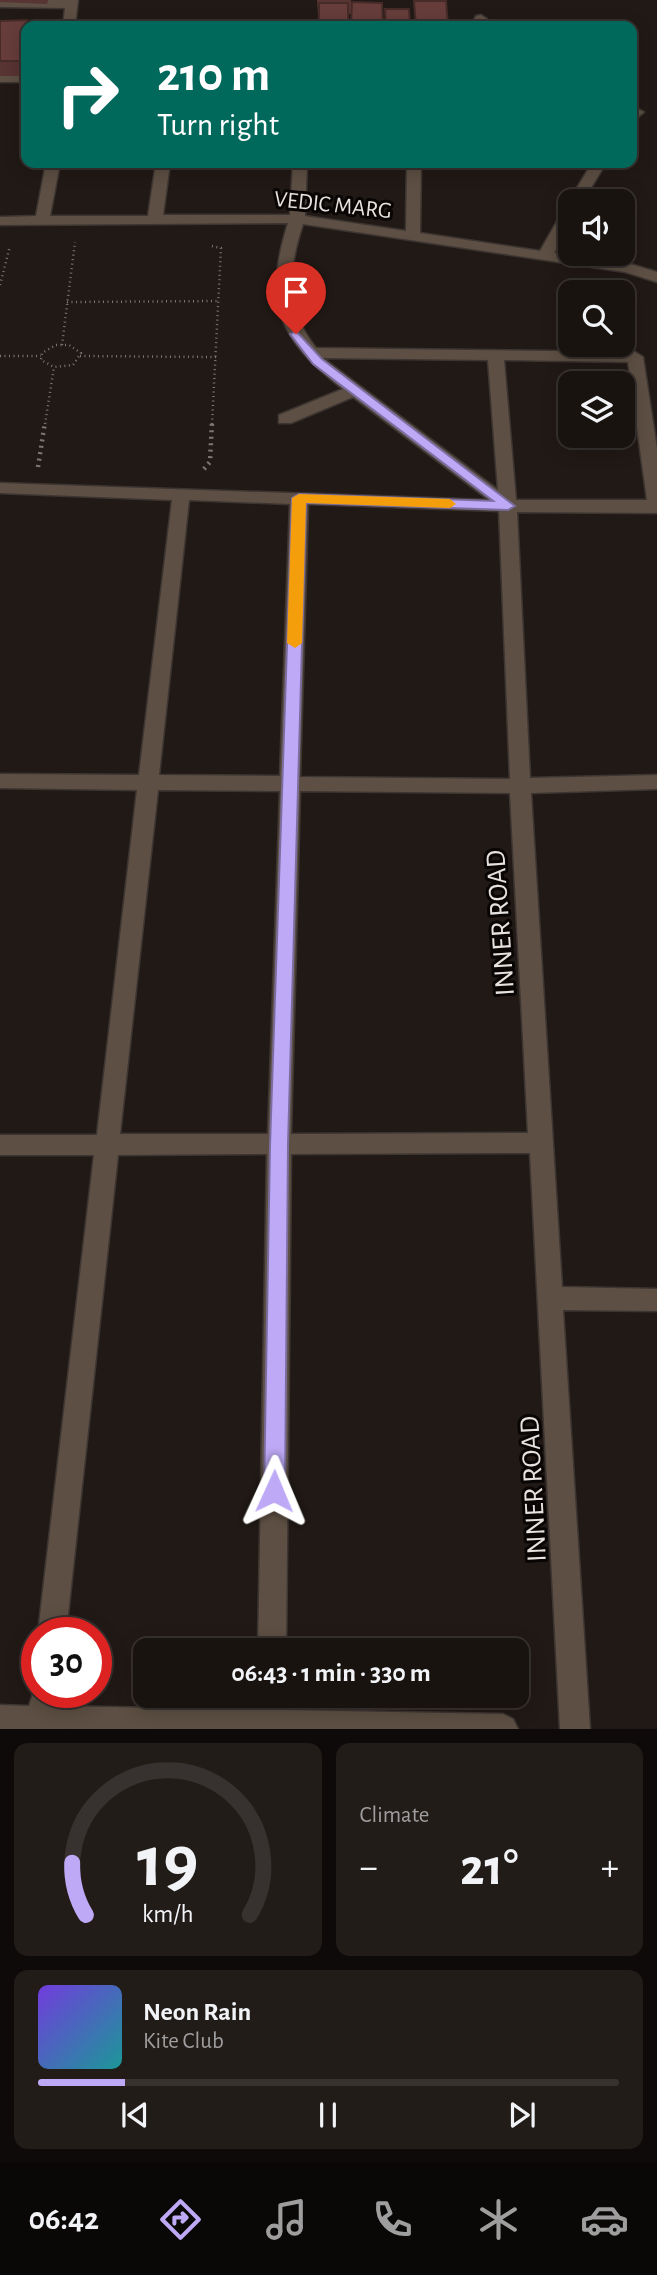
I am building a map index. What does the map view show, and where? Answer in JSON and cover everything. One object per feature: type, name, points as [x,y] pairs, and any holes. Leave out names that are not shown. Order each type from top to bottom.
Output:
[{"type":"street","points":[[0,3],[72,2],[70,21]]},
{"type":"street","points":[[0,78],[21,78]]},
{"type":"street","points":[[42,221],[52,168]]},
{"type":"street","points":[[155,220],[162,168]]},
{"type":"street","points":[[300,168],[297,219],[285,257],[282,288],[286,310],[296,334],[311,353],[355,390],[508,506]]},
{"type":"street","points":[[413,236],[414,168]]},
{"type":"street","points":[[583,189],[596,168]]},
{"type":"street","name":"VEDIC MARG","points":[[0,221],[297,219],[627,268],[657,277]]},
{"type":"street","points":[[545,256],[558,233]]},
{"type":"street","points":[[0,488],[508,506],[657,506],[635,356],[311,353]]},
{"type":"street","name":"INNER ROAD","points":[[496,356],[508,506],[520,786],[543,1143],[575,1729]]},
{"type":"street","points":[[637,368],[657,368]]},
{"type":"street","points":[[285,419],[355,390]]},
{"type":"street","points":[[54,1617],[181,494]]},
{"type":"street","points":[[272,1638],[279,1145],[299,498]]},
{"type":"street","points":[[0,782],[520,786],[657,782]]},
{"type":"street","points":[[0,1145],[543,1143]]},
{"type":"street","points":[[551,1298],[657,1300]]},
{"type":"street","points":[[112,1707],[271,1710],[503,1729]]},
{"type":"street","points":[[0,1720],[38,1708]]},
{"type":"path","points":[[0,285],[10,246]]},
{"type":"path","points":[[199,470],[210,462],[221,248],[202,246]]},
{"type":"path","points":[[62,345],[75,247]]},
{"type":"path","points":[[67,302],[220,301]]},
{"type":"path","points":[[41,356],[45,350],[62,345],[74,347],[80,356]]},
{"type":"path","points":[[0,356],[41,356]]},
{"type":"path","points":[[41,356],[44,363],[54,367],[73,365],[80,356]]},
{"type":"path","points":[[80,356],[216,357]]},
{"type":"path","points":[[38,470],[54,367]]},
{"type":"building","points":[[414,1],[446,1],[448,21],[416,21]]},
{"type":"building","points":[[352,2],[382,3],[383,21],[351,21]]},
{"type":"building","points":[[319,3],[348,3],[348,21],[319,21]]},
{"type":"building","points":[[385,9],[409,9],[410,21],[386,21]]},
{"type":"building","points":[[27,20],[21,21],[20,61],[0,61],[0,21]]},
{"type":"slow traffic","points":[[295,643],[299,498],[450,504]]},
{"type":"route","points":[[274,1491],[279,1145],[299,498],[508,506],[318,362],[296,334]]}]
